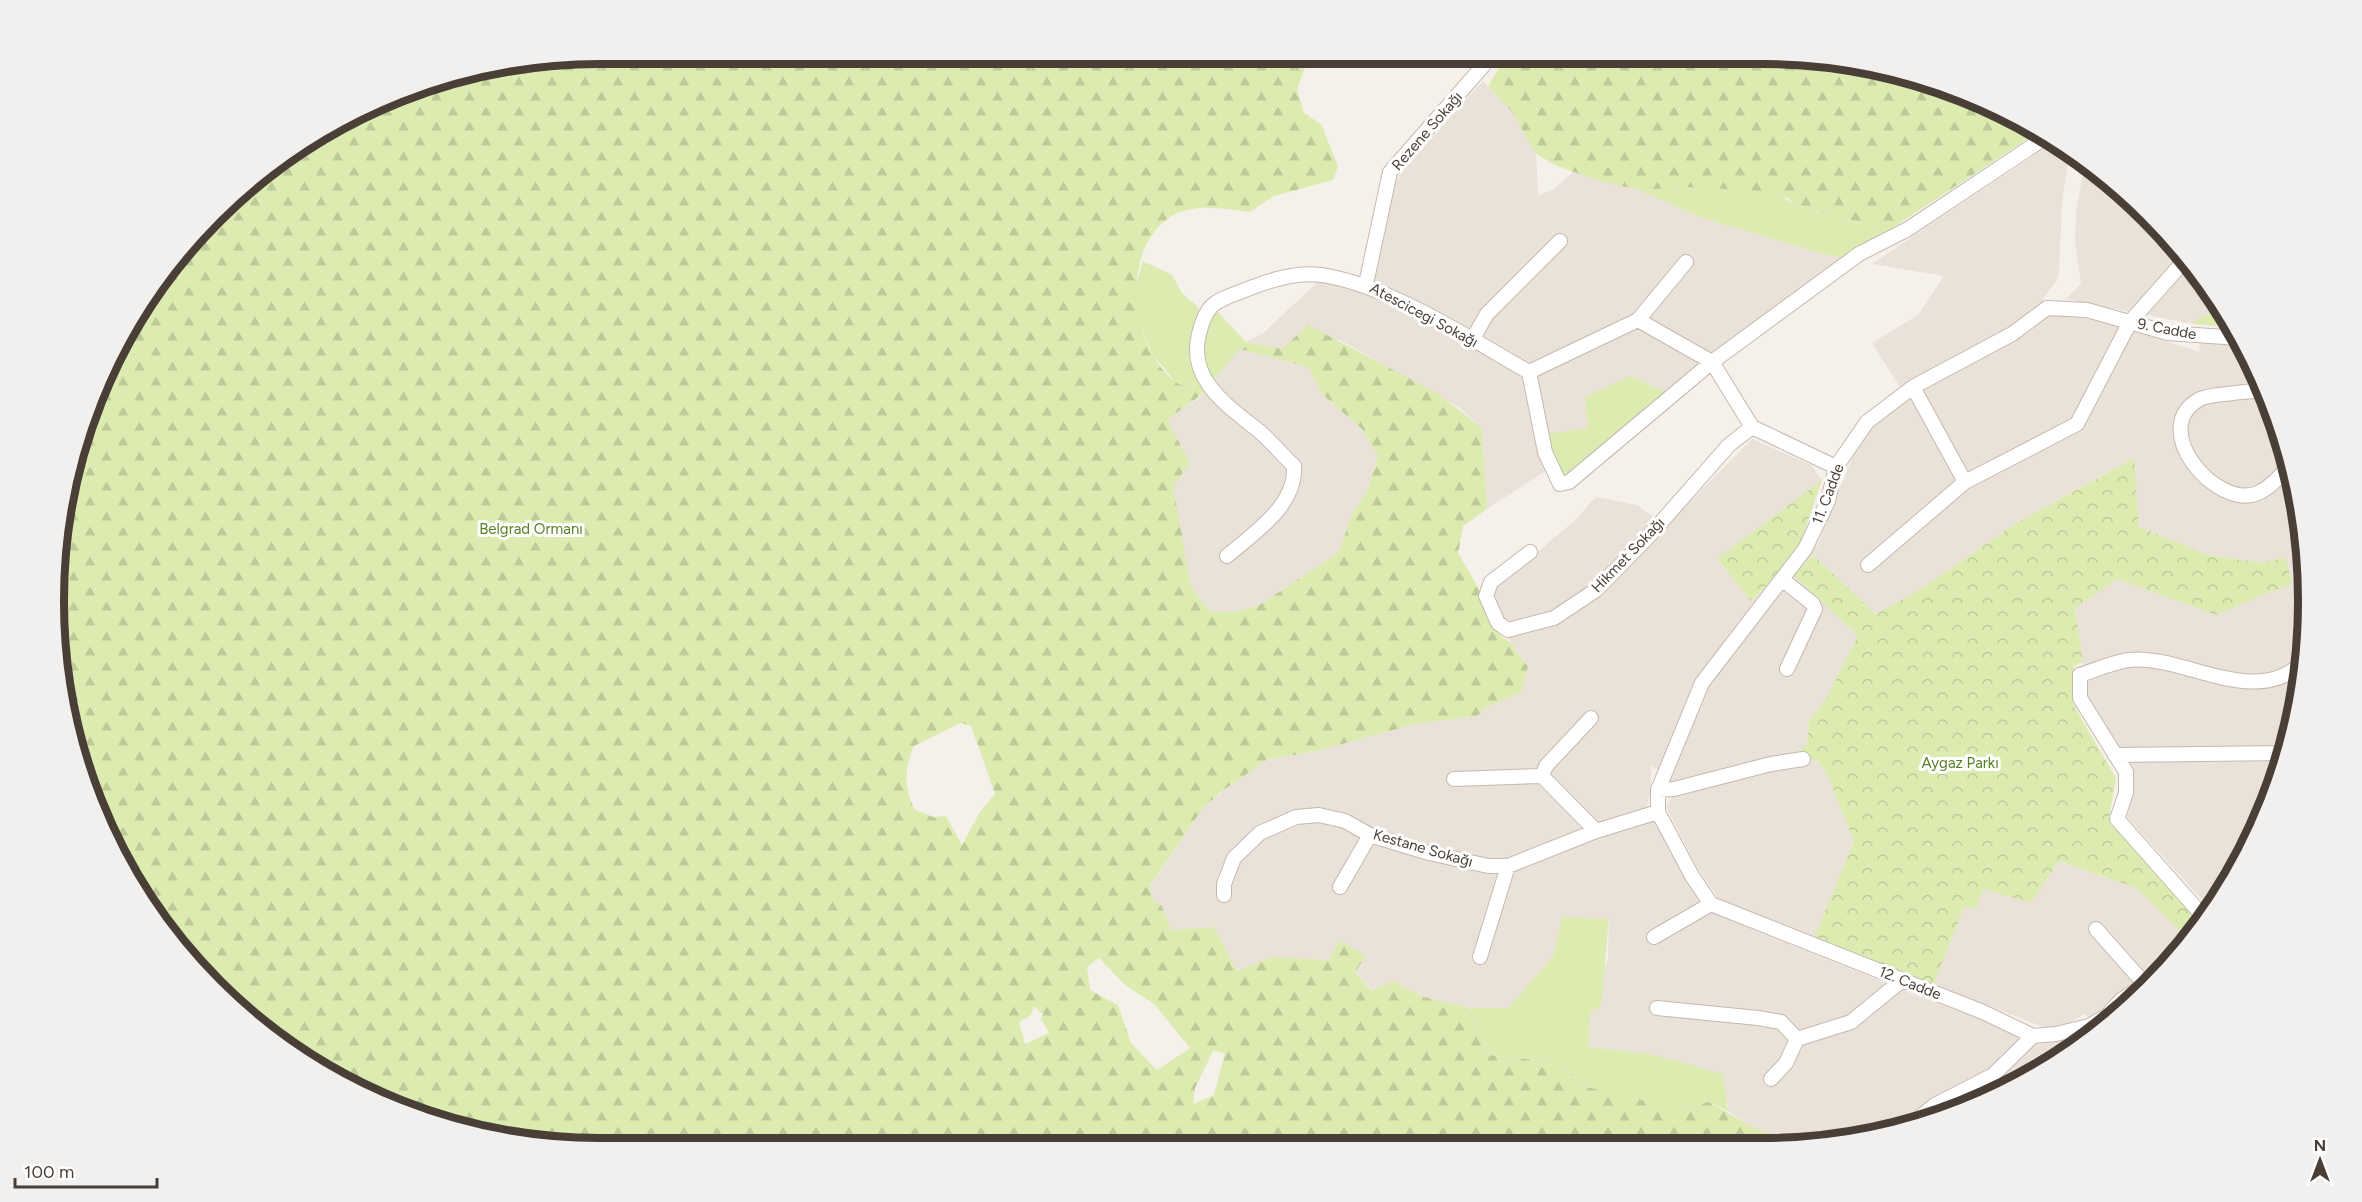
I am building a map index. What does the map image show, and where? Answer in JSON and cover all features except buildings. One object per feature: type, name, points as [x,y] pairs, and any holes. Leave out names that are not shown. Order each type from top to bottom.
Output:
[{"type":"street","name":"Rezene Sokağı","points":[[1366,284],[1390,171],[1483,64]]},
{"type":"street","points":[[1686,262],[1638,320],[1529,372],[1545,452],[1560,484],[1569,482],[1712,362],[1859,254],[1908,229],[2038,142]]},
{"type":"street","points":[[1472,340],[1487,314],[1560,241]]},
{"type":"street","points":[[1868,566],[1965,482],[2077,424],[2130,322],[2180,266]]},
{"type":"street","name":"Atescicegi Sokağı","points":[[1227,556],[1269,521],[1295,482],[1294,466],[1260,432],[1227,408],[1201,373],[1196,358],[1197,342],[1203,315],[1214,301],[1287,276],[1325,275],[1366,284],[1529,372]]},
{"type":"street","name":"11. Cadde","points":[[1658,790],[1702,682],[1805,549],[1828,501],[1836,467],[1867,422],[1913,387],[2012,334],[2047,308],[2088,310],[2130,322]]},
{"type":"street","points":[[1638,320],[1712,362],[1752,427],[1836,467]]},
{"type":"street","name":"9. Cadde","points":[[2130,322],[2168,333],[2228,337]]},
{"type":"street","points":[[1913,387],[1965,482]]},
{"type":"street","points":[[2255,391],[2201,398],[2187,410],[2179,428],[2187,457],[2207,479],[2233,493],[2256,494],[2278,480],[2282,474]]},
{"type":"street","name":"Hikmet Sokağı","points":[[1530,552],[1491,582],[1486,596],[1498,623],[1508,630],[1554,618],[1596,590],[1648,537],[1729,446],[1752,427]]},
{"type":"street","points":[[1783,580],[1813,604],[1815,609],[1787,669]]},
{"type":"street","points":[[2199,911],[2117,819],[2126,793],[2126,772],[2080,698],[2080,675],[2130,660],[2175,665],[2210,676],[2248,681],[2292,679]]},
{"type":"street","points":[[1542,776],[1546,766],[1591,718]]},
{"type":"street","points":[[2115,755],[2275,753]]},
{"type":"street","points":[[1653,937],[1711,904],[1692,876],[1658,812],[1658,790],[1674,789],[1771,764],[1803,759]]},
{"type":"street","points":[[1454,779],[1542,776],[1596,831]]},
{"type":"street","name":"Kestane Sokağı","points":[[1224,895],[1224,884],[1234,858],[1260,833],[1296,817],[1319,815],[1345,821],[1370,835],[1459,860],[1488,866],[1508,866],[1596,831],[1658,812]]},
{"type":"street","points":[[1340,887],[1370,835]]},
{"type":"street","points":[[1480,957],[1508,866]]},
{"type":"street","name":"12. Cadde","points":[[1711,904],[1983,1012],[2033,1035],[2085,1029]]},
{"type":"street","points":[[2096,929],[2140,980]]},
{"type":"street","points":[[1771,1079],[1786,1063],[1797,1039],[1851,1022],[1901,981]]},
{"type":"street","points":[[1656,1008],[1758,1018],[1781,1023],[1797,1039]]},
{"type":"street","points":[[1928,1110],[1993,1075],[2033,1035]]},
{"type":"shaded area","points":[[1483,81],[1512,112],[1536,154],[1538,195],[1553,190],[1573,172],[1639,190],[1702,218],[1823,254],[1841,257],[1844,260],[1665,392],[1631,376],[1588,428],[1534,437],[1545,471],[1487,509],[1482,428],[1460,408],[1340,340],[1282,349],[1246,342],[1262,334],[1321,279],[1363,291],[1377,273],[1391,190],[1404,169]]},
{"type":"shaded area","points":[[2046,147],[2068,161],[2062,203],[2059,273],[2055,283],[2043,298],[2054,312],[2116,325],[2199,352],[2201,342],[2232,345],[2257,396],[2279,462],[2293,531],[2298,601],[2293,671],[2287,706],[2279,740],[2257,806],[2226,869],[2205,902],[2123,813],[2129,789],[2085,697],[2085,680],[2075,607],[2117,579],[2216,615],[2284,557],[2263,563],[2209,555],[2139,527],[2133,458],[2015,524],[1919,590],[1876,614],[1813,555],[1794,574],[1858,636],[1825,700],[1809,720],[1807,745],[1828,777],[1854,842],[1814,937],[1719,899],[1698,869],[1666,807],[1672,797],[1669,780],[1651,764],[1651,788],[1647,806],[1698,897],[1720,916],[1918,996],[1999,1026],[2018,1037],[2039,1044],[2072,1038],[2029,1066],[1998,1082],[1933,1109],[1866,1127],[1831,1133],[1777,1137],[1747,1124],[1728,1111],[1728,1104],[1686,1065],[1651,1054],[1588,1047],[1591,1010],[1608,958],[1609,919],[1562,917],[1553,956],[1508,1008],[1493,1010],[1469,1008],[1424,997],[1393,981],[1373,991],[1355,971],[1339,940],[1329,960],[1272,957],[1237,971],[1214,927],[1171,930],[1162,906],[1151,899],[1150,886],[1203,808],[1243,775],[1268,759],[1313,752],[1415,724],[1476,716],[1486,707],[1521,693],[1528,667],[1511,643],[1495,612],[1490,593],[1575,520],[1596,497],[1637,505],[1666,526],[1752,439],[1811,465],[1822,480],[1717,560],[1752,601],[1799,547],[1817,546],[1857,446],[1870,428],[1908,400],[1872,343],[1918,315],[1944,276],[1872,264]]},
{"type":"shaded area","points":[[2083,172],[2115,198],[2164,247],[2187,274],[2213,313],[2193,324],[2066,299],[2081,283],[2075,242],[2076,213]]},
{"type":"shaded area","points":[[1239,349],[1308,367],[1322,394],[1362,429],[1378,456],[1367,491],[1351,516],[1339,552],[1258,606],[1230,612],[1209,611],[1191,586],[1172,486],[1190,463],[1168,421],[1175,412],[1197,400]]},
{"type":"shaded area","points":[[2059,861],[2136,888],[2183,933],[2140,980],[2093,1022],[2085,1014],[2066,1025],[2043,1027],[1934,984],[1964,906],[1983,889],[2031,902]]},
{"type":"green space","name":"Belgrad Ormanı","points":[[601,64],[1307,64],[1297,89],[1304,113],[1321,124],[1338,166],[1333,180],[1274,196],[1250,212],[1198,208],[1178,213],[1153,233],[1143,253],[1137,275],[1140,322],[1148,345],[1159,365],[1177,383],[1204,391],[1168,421],[1190,463],[1173,486],[1191,586],[1209,611],[1230,612],[1258,606],[1339,552],[1351,516],[1367,491],[1378,456],[1362,429],[1322,394],[1308,367],[1239,349],[1246,342],[1282,349],[1308,325],[1437,393],[1482,428],[1487,509],[1463,526],[1458,553],[1478,587],[1501,636],[1511,643],[1528,667],[1521,693],[1486,707],[1477,716],[1415,724],[1313,752],[1268,759],[1221,792],[1203,808],[1150,885],[1152,899],[1162,906],[1171,930],[1214,927],[1237,971],[1272,957],[1329,960],[1339,940],[1366,956],[1355,972],[1372,991],[1393,981],[1424,997],[1469,1008],[1488,1055],[1555,1062],[1587,1087],[1681,1109],[1709,1102],[1747,1124],[1777,1137],[601,1138],[531,1133],[496,1127],[462,1119],[396,1097],[333,1066],[303,1047],[274,1027],[222,980],[175,928],[155,899],[136,869],[105,806],[83,740],[75,706],[69,671],[64,601],[69,531],[75,496],[83,462],[105,396],[136,333],[175,274],[198,247],[247,198],[274,175],[333,136],[396,105],[462,83],[531,69]],"holes":[[[961,723],[971,726],[995,794],[980,812],[962,845],[946,816],[933,817],[914,809],[906,778],[914,746]],[[1099,958],[1125,985],[1154,1004],[1190,1048],[1157,1070],[1131,1043],[1118,1005],[1090,990],[1087,967]],[[1034,1007],[1043,1014],[1041,1019],[1049,1033],[1025,1044],[1019,1022],[1031,1015]],[[1213,1051],[1225,1053],[1214,1095],[1193,1104],[1195,1088]]]},
{"type":"green space","points":[[1501,64],[1761,64],[1831,69],[1900,83],[1933,93],[1966,105],[2030,137],[1889,230],[1796,206],[1788,198],[1747,190],[1684,187],[1639,190],[1600,181],[1559,167],[1536,154],[1512,112],[1488,86]]},
{"type":"green space","points":[[1684,187],[1743,189],[1774,194],[1796,206],[1889,230],[1844,260],[1841,257],[1823,254],[1702,218],[1639,190]]},
{"type":"green space","points":[[1143,261],[1172,275],[1182,293],[1199,308],[1192,331],[1191,350],[1194,369],[1204,391],[1176,383],[1152,354],[1139,321],[1134,292]]},
{"type":"green space","points":[[1216,310],[1246,342],[1214,379],[1204,358],[1204,342],[1208,318]]},
{"type":"green space","points":[[2213,312],[2222,326],[2193,324]]},
{"type":"green space","points":[[1631,376],[1665,392],[1569,475],[1563,475],[1556,465],[1547,434],[1588,428],[1585,397]]},
{"type":"green space","name":"Aygaz Parkı","points":[[2134,458],[2139,527],[2209,555],[2263,563],[2285,557],[2292,583],[2216,615],[2117,579],[2075,608],[2083,662],[2074,666],[2073,704],[2116,778],[2109,817],[2196,915],[2184,931],[2182,933],[2136,888],[2059,861],[2031,903],[1983,889],[1977,909],[1964,907],[1934,984],[1814,937],[1854,842],[1828,777],[1817,759],[1805,763],[1801,748],[1807,745],[1809,720],[1825,700],[1858,636],[1794,575],[1813,555],[1876,614],[1919,590],[2015,524]]},
{"type":"green space","points":[[1822,480],[1799,547],[1780,572],[1751,601],[1717,559]]},
{"type":"green space","points":[[1562,917],[1609,919],[1601,1005],[1597,1010],[1591,1010],[1588,1047],[1651,1054],[1723,1074],[1728,1111],[1709,1102],[1681,1109],[1631,1098],[1587,1087],[1555,1062],[1488,1055],[1469,1008],[1508,1008],[1553,956]]}]
